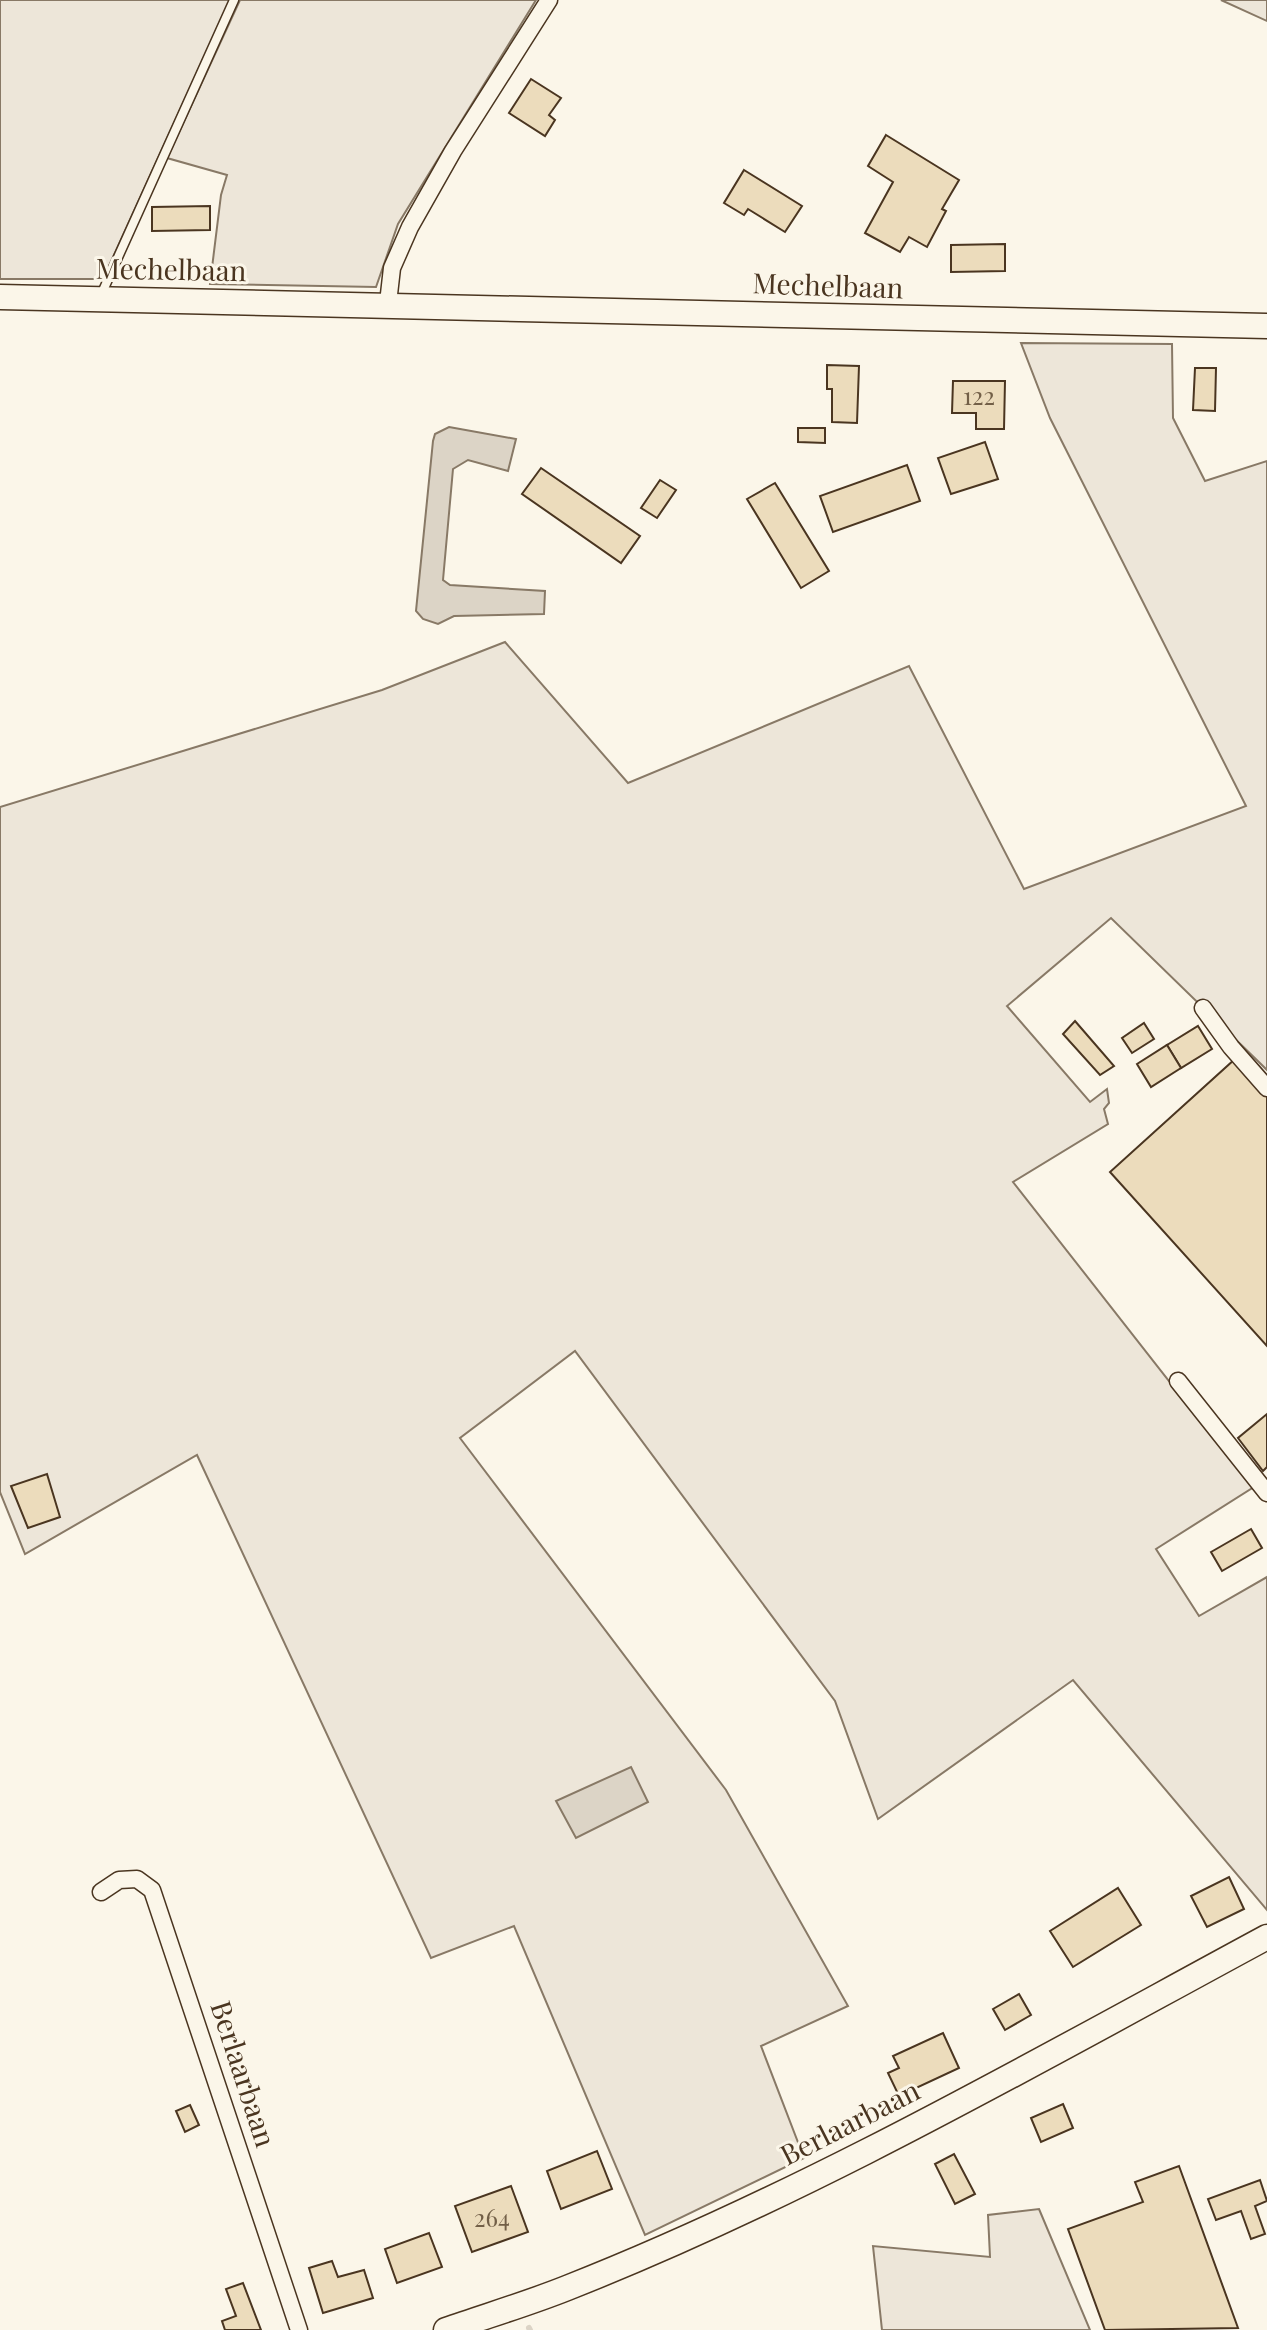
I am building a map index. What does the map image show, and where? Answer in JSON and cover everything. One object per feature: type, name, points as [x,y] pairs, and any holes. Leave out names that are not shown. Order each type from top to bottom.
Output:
[{"type":"street","points":[[388,303],[392,268],[410,227],[453,151],[549,0]]},
{"type":"street","name":"Mechelbaan","points":[[0,297],[388,303],[1267,326]]},
{"type":"street","points":[[1203,1008],[1231,1047],[1267,1088]]},
{"type":"street","points":[[1178,1381],[1267,1493]]},
{"type":"street","name":"Berlaarbaan","points":[[101,1892],[119,1880],[137,1879],[152,1890],[299,2330]]},
{"type":"street","name":"Berlaarbaan","points":[[446,2330],[566,2288],[745,2211],[1040,2060],[1267,1937]]},
{"type":"lane","points":[[99,299],[234,0]]},
{"type":"shaded area","points":[[0,0],[230,0],[103,279],[0,279]]},
{"type":"shaded area","points":[[240,0],[536,0],[398,224],[376,287],[210,284],[221,195],[227,175],[167,158]]},
{"type":"shaded area","points":[[1221,0],[1267,0],[1267,21]]},
{"type":"shaded area","points":[[1021,343],[1172,344],[1173,418],[1205,481],[1267,461],[1267,1070],[1111,918],[1007,1006],[1090,1102],[1107,1089],[1109,1103],[1104,1109],[1108,1124],[1013,1182],[1169,1381],[1257,1485],[1156,1549],[1199,1616],[1267,1577],[1267,1910],[1073,1680],[878,1819],[835,1701],[575,1351],[460,1438],[726,1790],[848,2006],[761,2046],[804,2158],[645,2235],[514,1926],[431,1958],[197,1455],[25,1554],[0,1492],[0,807],[382,690],[505,642],[628,783],[909,666],[1024,889],[1246,806],[1050,418]]},
{"type":"shaded area","points":[[449,427],[516,439],[508,471],[468,460],[453,469],[443,580],[450,585],[545,591],[544,614],[454,616],[438,624],[423,619],[416,611],[433,441],[435,434]]},
{"type":"shaded area","points":[[631,1767],[648,1802],[576,1838],[556,1801]]},
{"type":"shaded area","points":[[1039,2209],[1090,2330],[882,2330],[873,2246],[990,2257],[988,2215]]},
{"type":"building","points":[[531,79],[561,98],[549,115],[555,120],[545,136],[509,113]]},
{"type":"building","points":[[886,135],[959,180],[942,209],[946,211],[927,247],[909,237],[900,252],[865,233],[893,182],[868,166]]},
{"type":"building","points":[[744,170],[802,206],[785,232],[748,209],[744,215],[724,203]]},
{"type":"building","points":[[210,206],[210,230],[152,231],[152,207]]},
{"type":"building","points":[[1005,244],[1005,271],[951,272],[951,245]]},
{"type":"building","points":[[827,365],[859,366],[857,423],[832,422],[832,389],[827,389]]},
{"type":"building","points":[[1195,368],[1216,368],[1215,411],[1193,410]]},
{"type":"building","points":[[953,381],[1005,381],[1004,429],[976,429],[976,413],[952,413]]},
{"type":"building","points":[[798,428],[825,428],[825,443],[798,442]]},
{"type":"building","points":[[985,442],[998,479],[951,494],[938,458]]},
{"type":"building","points":[[907,465],[920,501],[833,532],[820,496]]},
{"type":"building","points":[[541,468],[640,536],[621,563],[522,494]]},
{"type":"building","points":[[660,480],[676,490],[657,518],[641,508]]},
{"type":"building","points":[[775,483],[829,571],[801,588],[747,499]]},
{"type":"building","points":[[1075,1021],[1114,1066],[1100,1075],[1063,1034]]},
{"type":"building","points":[[1144,1023],[1154,1039],[1132,1053],[1122,1038]]},
{"type":"building","points":[[1198,1026],[1212,1049],[1181,1068],[1167,1045]]},
{"type":"building","points":[[1167,1045],[1181,1068],[1151,1087],[1137,1064]]},
{"type":"building","points":[[1235,1059],[1267,1094],[1267,1346],[1110,1172]]},
{"type":"building","points":[[1267,1414],[1267,1467],[1263,1471],[1238,1438]]},
{"type":"building","points":[[47,1474],[60,1517],[28,1528],[11,1486]]},
{"type":"building","points":[[1251,1529],[1262,1548],[1222,1571],[1211,1552]]},
{"type":"building","points":[[1229,1877],[1244,1909],[1207,1927],[1191,1896]]},
{"type":"building","points":[[1118,1888],[1141,1925],[1073,1967],[1050,1931]]},
{"type":"building","points":[[1019,1994],[1031,2015],[1005,2030],[993,2009]]},
{"type":"building","points":[[943,2033],[959,2068],[899,2096],[888,2073],[899,2068],[893,2056]]},
{"type":"building","points":[[1063,2104],[1073,2128],[1041,2142],[1031,2118]]},
{"type":"building","points":[[190,2105],[199,2125],[185,2132],[176,2111]]},
{"type":"building","points":[[597,2151],[612,2189],[561,2209],[547,2171]]},
{"type":"building","points":[[954,2154],[975,2194],[955,2204],[935,2164]]},
{"type":"building","points":[[1179,2166],[1238,2328],[1105,2330],[1068,2229],[1143,2202],[1135,2182]]},
{"type":"building","points":[[1260,2180],[1267,2201],[1255,2206],[1265,2234],[1251,2239],[1241,2211],[1216,2220],[1208,2199]]},
{"type":"building","points":[[511,2186],[528,2232],[472,2252],[455,2206]]},
{"type":"building","points":[[429,2233],[442,2267],[397,2283],[385,2249]]},
{"type":"building","points":[[332,2261],[338,2277],[364,2270],[373,2298],[323,2313],[309,2268]]},
{"type":"building","points":[[243,2283],[261,2330],[225,2330],[222,2321],[236,2316],[226,2289]]}]
